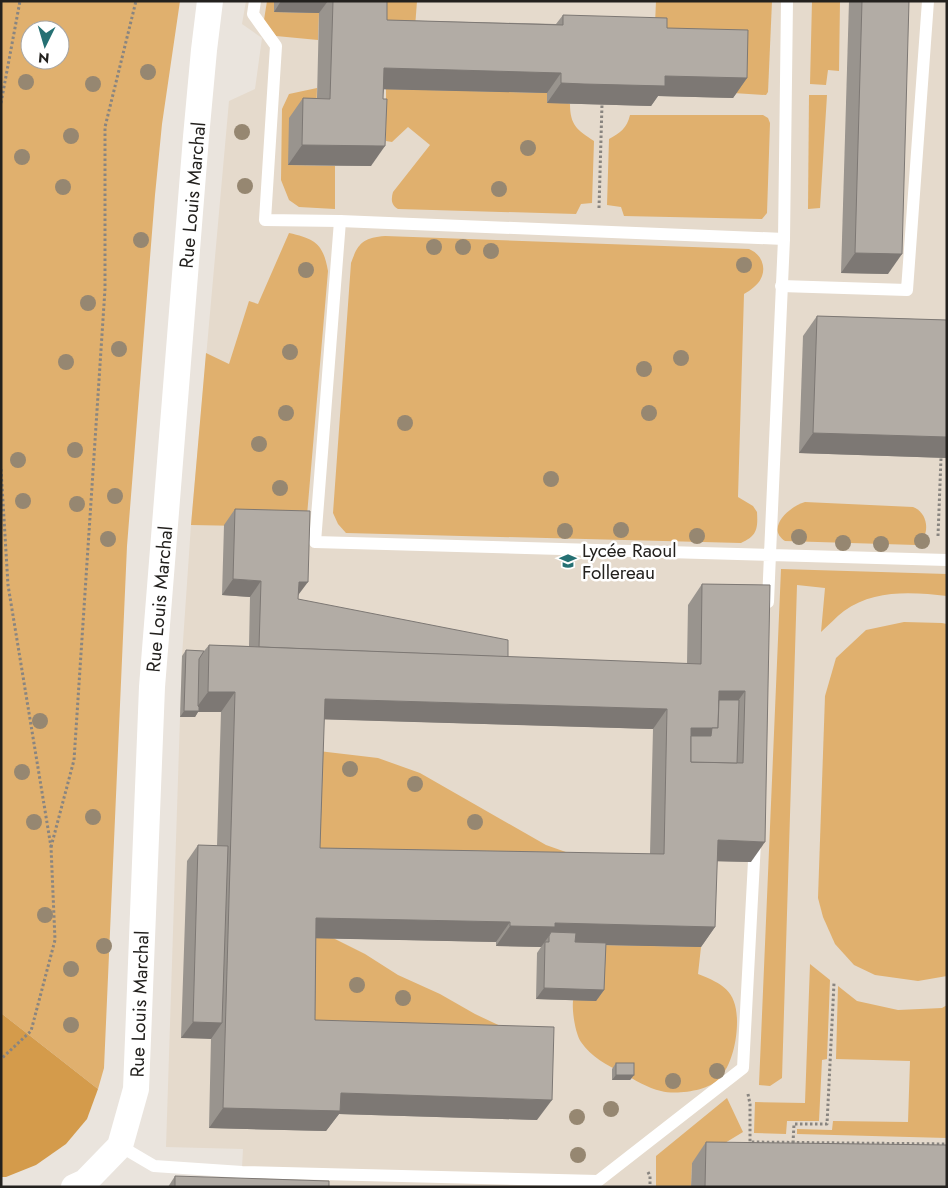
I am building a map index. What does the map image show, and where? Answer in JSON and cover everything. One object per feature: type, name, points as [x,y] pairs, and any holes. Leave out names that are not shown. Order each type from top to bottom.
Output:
[{"type":"street","name":"Rue Louis Marchal","points":[[79,1185],[120,1146],[136,1089],[152,687],[197,128],[210,1]]},
{"type":"lane","points":[[254,1],[253,14],[276,46],[266,220],[340,221],[784,239]]},
{"type":"lane","points":[[767,614],[784,239],[787,1]]},
{"type":"lane","points":[[781,286],[907,290],[928,1]]},
{"type":"lane","points":[[340,221],[315,542],[942,560]]},
{"type":"lane","points":[[120,1146],[154,1166],[350,1181],[598,1181],[742,1068],[755,831]]},
{"type":"path","points":[[1,103],[20,1]]},
{"type":"path","points":[[50,847],[74,760],[105,289],[105,127],[136,1]]},
{"type":"path","points":[[598,231],[602,104]]},
{"type":"path","points":[[941,458],[942,560]]},
{"type":"path","points":[[1,469],[8,585],[50,847],[55,940],[31,1031],[1,1059]]},
{"type":"path","points":[[793,1143],[794,1124],[828,1124],[834,982]]},
{"type":"path","points":[[742,1068],[750,1104],[750,1142],[947,1144]]},
{"type":"shaded area","points":[[1,1],[180,1],[162,124],[155,195],[127,546],[104,1068],[98,1089],[1,1013]]},
{"type":"shaded area","name":"Lycée Raoul Follereau","points":[[246,1],[947,1],[947,1187],[241,1187],[243,1149],[166,1147],[182,656],[191,525],[229,101],[255,89],[262,38],[242,24]]},
{"type":"shaded area","points":[[267,1],[274,1],[274,12],[319,13],[318,40],[276,36],[264,20]]},
{"type":"shaded area","points":[[374,1],[417,1],[414,41],[373,40]]},
{"type":"shaded area","points":[[656,1],[772,1],[768,92],[766,95],[733,93],[654,48]]},
{"type":"shaded area","points":[[812,1],[840,1],[839,71],[828,70],[826,85],[810,84]]},
{"type":"shaded area","points":[[317,88],[316,119],[288,165],[335,166],[335,209],[299,207],[289,200],[281,180],[282,109],[289,94]]},
{"type":"shaded area","points":[[386,89],[547,93],[570,104],[573,122],[583,134],[594,141],[592,203],[581,204],[576,214],[398,209],[392,202],[393,192],[430,145],[408,127],[392,142],[386,141]]},
{"type":"shaded area","points":[[809,95],[827,95],[820,208],[808,209]]},
{"type":"shaded area","points":[[630,115],[763,115],[768,118],[770,123],[767,213],[762,219],[624,216],[621,207],[607,205],[609,139],[622,130]]},
{"type":"shaded area","points":[[289,233],[311,240],[316,244],[323,254],[328,271],[306,527],[191,525],[206,353],[229,364],[249,301],[258,304]]},
{"type":"shaded area","points":[[385,236],[749,249],[755,252],[762,261],[763,272],[759,282],[744,294],[738,497],[753,506],[757,512],[757,527],[753,535],[741,543],[346,533],[338,524],[333,513],[351,263],[362,243],[371,238]]},
{"type":"shaded area","points":[[805,502],[913,507],[922,514],[925,520],[926,531],[924,537],[916,545],[785,541],[780,536],[778,530],[782,518],[793,508]]},
{"type":"shaded area","points":[[781,569],[947,574],[947,596],[907,593],[868,599],[844,611],[821,632],[825,588],[797,585],[782,1078],[770,1086],[759,1085]]},
{"type":"shaded area","points":[[904,622],[947,624],[947,976],[918,981],[875,975],[854,965],[835,944],[823,917],[818,898],[825,696],[836,658],[866,630]]},
{"type":"shaded area","points":[[310,750],[378,758],[420,773],[546,845],[628,874],[306,868]]},
{"type":"shaded area","points":[[302,938],[333,938],[365,954],[398,975],[440,994],[475,1014],[513,1032],[301,1040]]},
{"type":"shaded area","points":[[597,945],[701,947],[698,974],[722,986],[732,996],[735,1003],[737,1029],[735,1044],[727,1067],[719,1079],[700,1089],[691,1091],[661,1091],[641,1084],[605,1064],[585,1047],[579,1038],[576,1028],[573,1001]]},
{"type":"shaded area","points":[[810,964],[830,980],[827,1059],[822,1060],[819,1121],[787,1121],[786,1134],[754,1133],[755,1102],[805,1103]]},
{"type":"shaded area","points":[[838,986],[857,1001],[898,1010],[942,1008],[947,1005],[947,1138],[797,1134],[797,1129],[832,1130],[833,1121],[908,1122],[910,1061],[836,1059]]},
{"type":"shaded area","points":[[1,1013],[98,1089],[87,1119],[66,1144],[36,1165],[6,1177],[1,1177]]},
{"type":"shaded area","points":[[727,1098],[743,1132],[692,1163],[691,1187],[656,1187],[656,1156]]},
{"type":"building","points":[[333,1],[387,1],[387,20],[563,25],[563,15],[667,18],[667,28],[748,30],[747,78],[665,76],[665,86],[584,84],[561,83],[561,73],[384,68],[383,99],[387,99],[385,146],[302,145],[303,98],[330,99]]},
{"type":"building","points":[[862,1],[909,1],[902,254],[855,253]]},
{"type":"building","points":[[817,316],[947,320],[947,437],[813,433]]},
{"type":"building","points":[[235,509],[310,511],[308,582],[299,582],[298,599],[508,640],[508,657],[259,647],[261,581],[233,579]]},
{"type":"building","points":[[702,584],[770,585],[765,842],[718,840],[715,927],[555,923],[555,927],[510,926],[510,922],[316,918],[315,1020],[554,1027],[552,1100],[341,1093],[340,1111],[223,1108],[235,692],[208,692],[209,645],[701,664]],"holes":[[[719,691],[745,691],[743,763],[691,762],[691,728],[718,728]],[[325,699],[667,709],[664,854],[320,848]]]},
{"type":"building","points":[[186,650],[204,651],[199,659],[199,711],[184,711]]},
{"type":"building","points":[[719,700],[739,700],[737,763],[691,762],[691,736],[711,736],[712,728],[718,728]]},
{"type":"building","points":[[198,845],[228,846],[222,1023],[193,1022]]},
{"type":"building","points":[[551,932],[576,933],[575,942],[606,943],[604,990],[544,988],[545,942],[549,942]]},
{"type":"building","points":[[616,1063],[634,1063],[634,1075],[616,1075]]},
{"type":"building","points":[[706,1142],[947,1145],[947,1187],[705,1187]]},
{"type":"building","points":[[175,1176],[329,1181],[329,1187],[175,1187]]},
{"type":"place","name":"Lycée Raoul Follereau","points":[[568,561]]}]
